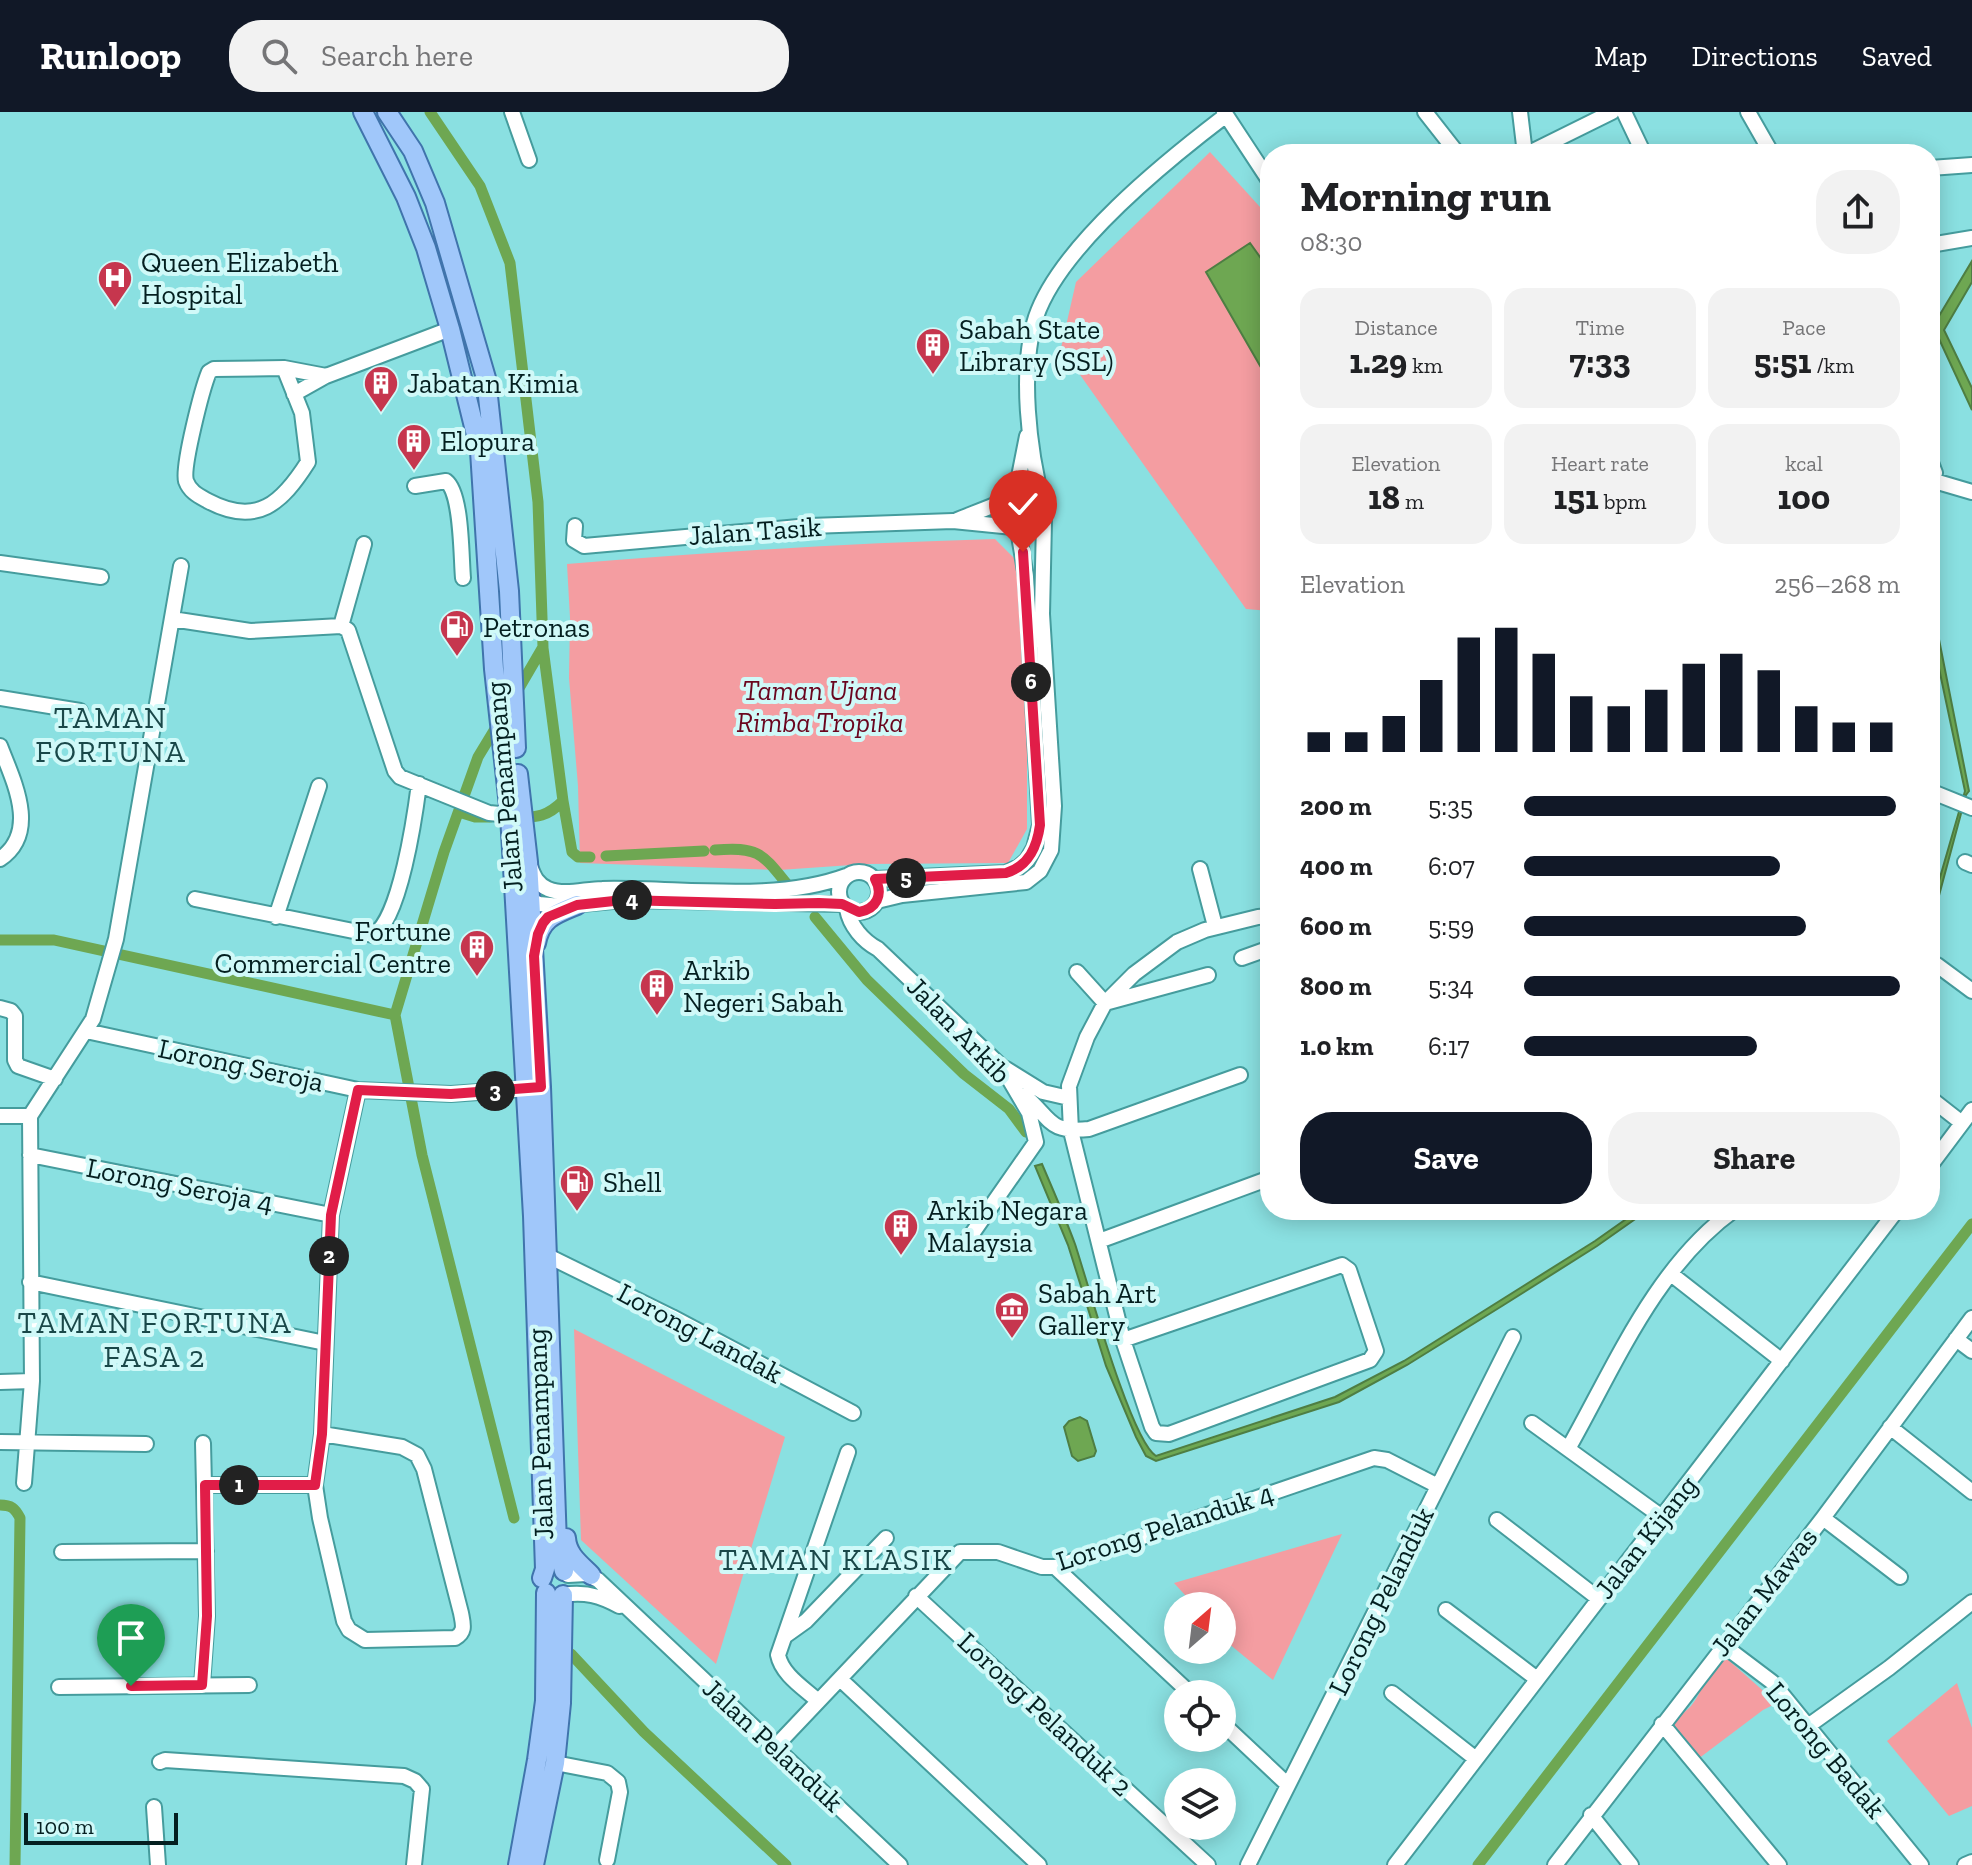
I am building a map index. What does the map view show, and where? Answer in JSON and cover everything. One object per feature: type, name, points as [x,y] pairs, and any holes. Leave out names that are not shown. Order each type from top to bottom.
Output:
[{"type":"main road","name":"Jalan Penampang","points":[[363,112],[406,197],[426,248],[480,451],[497,696],[505,759],[527,856],[534,956],[533,1216],[545,1569],[562,1621],[555,1763],[534,1865]]},
{"type":"main road","name":"Jalan Penampang","points":[[387,112],[413,151],[435,203],[486,378],[489,404],[509,591],[516,811],[513,879],[546,1255],[557,1544],[570,1586],[552,1593]]},
{"type":"main road","points":[[450,329],[466,306]]},
{"type":"main road","points":[[513,879],[530,900]]},
{"type":"main road","points":[[534,956],[543,923],[571,898]]},
{"type":"main road","points":[[533,1216],[546,1255],[534,1271]]},
{"type":"main road","points":[[553,1449],[562,1486],[567,1548],[591,1575]]},
{"type":"main road","name":"Jalan Penampang","points":[[518,1865],[545,1701],[552,1593]]},
{"type":"street","points":[[512,112],[529,160]]},
{"type":"street","points":[[1425,112],[1450,144]]},
{"type":"street","points":[[1520,112],[1525,144]]},
{"type":"street","points":[[1546,144],[1612,112]]},
{"type":"street","points":[[1624,112],[1639,144]]},
{"type":"street","points":[[1748,112],[1766,144]]},
{"type":"street","points":[[527,856],[535,881],[571,898],[845,906],[859,912],[913,894],[1016,885],[1034,877],[1047,859],[1053,836],[1054,806],[1042,614],[1045,514],[1029,432],[1028,382],[1031,338],[1036,318],[1048,290],[1077,250],[1173,156],[1224,114],[1260,167]]},
{"type":"street","points":[[1940,167],[1972,165]]},
{"type":"street","points":[[1940,243],[1972,238]]},
{"type":"street","points":[[294,394],[326,376],[450,329]]},
{"type":"street","points":[[284,368],[302,413],[308,462],[289,491],[264,509],[242,514],[193,493],[185,479],[209,372],[214,369],[284,368],[326,376]]},
{"type":"street","points":[[875,879],[1006,873],[1019,867],[1034,848],[1040,825],[1026,577],[1015,529],[1006,513],[1014,498],[1029,432]]},
{"type":"street","points":[[415,486],[449,482],[457,503],[463,578]]},
{"type":"street","points":[[1940,483],[1972,492]]},
{"type":"street","points":[[1014,498],[1029,494],[1043,504]]},
{"type":"street","name":"Jalan Tasik","points":[[953,521],[1014,498]]},
{"type":"street","points":[[457,503],[484,499]]},
{"type":"street","name":"Jalan Tasik","points":[[575,526],[574,540],[584,546],[810,526],[953,521],[1015,529]]},
{"type":"street","points":[[1015,529],[1031,532],[1044,521]]},
{"type":"street","points":[[341,626],[364,544]]},
{"type":"street","points":[[0,563],[101,577]]},
{"type":"street","points":[[24,1483],[32,1381],[30,1116],[93,1019],[108,970],[181,566]]},
{"type":"street","points":[[172,619],[250,631],[341,626],[352,637],[395,771],[400,777],[489,813],[516,811]]},
{"type":"street","points":[[0,698],[80,711]]},
{"type":"street","points":[[0,746],[22,806],[18,838],[0,859]]},
{"type":"street","points":[[195,899],[373,935],[380,932],[393,905],[411,846],[419,784]]},
{"type":"street","points":[[276,917],[319,786]]},
{"type":"street","points":[[1940,795],[1972,808]]},
{"type":"street","points":[[1200,869],[1215,926]]},
{"type":"street","points":[[530,900],[551,906],[600,889],[806,888],[858,871],[875,879],[879,890],[864,925],[878,949]]},
{"type":"street","points":[[845,906],[838,886],[846,876]]},
{"type":"street","name":"Jalan Arkib","points":[[845,906],[854,927],[870,945],[878,949],[1002,1067],[1029,1113],[1036,1142],[967,1241]]},
{"type":"street","points":[[1123,1340],[1342,1265],[1346,1266],[1376,1351],[1370,1360],[1169,1434],[1156,1433],[1152,1427],[1123,1340],[1071,1131],[1069,1092],[1087,1037],[1105,1003],[1152,959],[1177,942],[1215,926],[1260,918]]},
{"type":"street","points":[[1242,958],[1260,952]]},
{"type":"street","points":[[1940,967],[1972,991]]},
{"type":"street","points":[[1077,972],[1105,1003]]},
{"type":"street","points":[[1105,1003],[1208,975]]},
{"type":"street","points":[[6,1010],[15,1016],[18,1066],[55,1079]]},
{"type":"street","name":"Lorong Seroja","points":[[86,1031],[358,1090],[429,1094],[533,1088]]},
{"type":"street","points":[[1002,1067],[1043,1092],[1069,1092]]},
{"type":"street","points":[[1016,1088],[1055,1127],[1071,1131],[1089,1129],[1240,1075]]},
{"type":"street","points":[[322,1434],[402,1447],[417,1455],[424,1469],[461,1613],[463,1631],[460,1636],[365,1640],[349,1630],[344,1621],[320,1518],[315,1485],[322,1434],[331,1215],[358,1090]]},
{"type":"street","points":[[1940,1106],[1962,1123]]},
{"type":"street","points":[[1940,1153],[1972,1110]]},
{"type":"street","points":[[0,1116],[30,1116]]},
{"type":"street","name":"Lorong Seroja 4","points":[[30,1155],[331,1215]]},
{"type":"street","points":[[1099,1241],[1260,1182]]},
{"type":"street","points":[[1568,1449],[1636,1324],[1671,1274],[1708,1228],[1720,1220]]},
{"type":"street","name":"Jalan Kijang","points":[[1395,1865],[1888,1220]]},
{"type":"street","name":"Lorong Landak","points":[[546,1255],[853,1413]]},
{"type":"street","points":[[1671,1274],[1782,1361]]},
{"type":"street","points":[[30,1282],[325,1343]]},
{"type":"street","name":"Jalan Mawas","points":[[1555,1865],[1823,1518],[1972,1318]]},
{"type":"street","name":"Lorong Pelanduk","points":[[1248,1865],[1513,1337]]},
{"type":"street","points":[[1956,1339],[1972,1351]]},
{"type":"street","points":[[0,1382],[32,1381]]},
{"type":"street","points":[[1532,1423],[1662,1517]]},
{"type":"street","points":[[1890,1427],[1972,1492]]},
{"type":"street","points":[[0,1442],[146,1444]]},
{"type":"street","points":[[202,1685],[207,1616],[203,1443]]},
{"type":"street","points":[[818,1701],[780,1664],[778,1655],[848,1452]]},
{"type":"street","name":"Lorong Pelanduk 4","points":[[775,1747],[960,1552],[998,1552],[1042,1567],[1055,1567],[1374,1458],[1387,1460],[1438,1486]]},
{"type":"street","points":[[205,1485],[315,1485]]},
{"type":"street","points":[[1823,1518],[1900,1577]]},
{"type":"street","points":[[1497,1520],[1599,1599]]},
{"type":"street","points":[[784,1636],[806,1621],[886,1538]]},
{"type":"street","points":[[62,1552],[206,1551]]},
{"type":"street","points":[[1055,1567],[1176,1680]]},
{"type":"street","points":[[566,1573],[591,1575]]},
{"type":"street","name":"Jalan Pelanduk","points":[[591,1575],[900,1865]]},
{"type":"street","name":"Jalan Pelanduk","points":[[552,1593],[579,1592],[603,1598],[646,1624]]},
{"type":"street","name":"Lorong Pelanduk 2","points":[[916,1596],[1208,1865]]},
{"type":"street","points":[[1446,1610],[1537,1679]]},
{"type":"street","points":[[1808,1726],[1969,1611]]},
{"type":"street","name":"Lorong Badak","points":[[1723,1645],[1772,1682],[1921,1865]]},
{"type":"street","points":[[840,1679],[1039,1865]]},
{"type":"street","points":[[59,1687],[249,1685]]},
{"type":"street","points":[[1392,1693],[1476,1759]]},
{"type":"street","points":[[1662,1724],[1779,1865]]},
{"type":"street","points":[[1236,1736],[1288,1785]]},
{"type":"street","points":[[160,1762],[404,1776],[422,1789],[414,1865]]},
{"type":"street","points":[[555,1763],[607,1773],[618,1782],[620,1792],[607,1860]]},
{"type":"street","points":[[154,1807],[158,1865]]},
{"type":"street","points":[[1591,1815],[1631,1865]]},
{"type":"street","points":[[1965,1865],[1972,1862]]},
{"type":"green space","points":[[1210,152],[1260,207],[1260,258],[1250,244],[1206,273],[1260,366],[1260,610],[1246,609],[1061,348],[1076,282]]},
{"type":"green space","name":"Taman Ujana Rimba Tropika","points":[[995,539],[1017,561],[1027,677],[1027,829],[1008,863],[866,864],[779,870],[580,863],[578,786],[569,678],[567,564],[781,548]]},
{"type":"green space","points":[[574,1329],[785,1437],[716,1664],[581,1540]]},
{"type":"green space","points":[[1342,1534],[1273,1680],[1236,1650],[1236,1592],[1182,1592],[1174,1583]]},
{"type":"green space","points":[[1725,1657],[1777,1703],[1698,1759],[1672,1725],[1691,1706],[1709,1673]]},
{"type":"green space","points":[[1957,1683],[1972,1728],[1972,1806],[1949,1816],[1887,1741]]},
{"type":"shaded area","points":[[1250,243],[1260,257],[1260,366],[1206,272]]},
{"type":"shaded area","points":[[1972,261],[1972,282],[1944,330],[1972,388],[1972,410],[1940,341],[1940,314]]},
{"type":"shaded area","points":[[1940,645],[1969,791],[1940,892],[1940,877],[1965,791],[1940,673]]},
{"type":"shaded area","points":[[1042,1164],[1075,1244],[1134,1422],[1156,1456],[1335,1397],[1404,1361],[1625,1220],[1634,1220],[1407,1365],[1339,1402],[1156,1461],[1146,1456],[1136,1437],[1106,1366],[1068,1245],[1035,1166]]},
{"type":"shaded area","points":[[1080,1417],[1087,1421],[1096,1451],[1094,1456],[1078,1461],[1072,1456],[1064,1427],[1069,1421]]},
{"type":"waterway","points":[[430,112],[480,186],[510,263],[538,502],[543,647],[515,695]]},
{"type":"waterway","points":[[517,817],[542,815],[563,801],[543,648]]},
{"type":"waterway","points":[[498,724],[478,757],[444,852],[395,1015],[422,1155],[514,1518]]},
{"type":"waterway","points":[[563,801],[572,852],[578,857],[590,857]]},
{"type":"waterway","points":[[459,812],[490,817]]},
{"type":"waterway","points":[[715,850],[742,850],[760,855],[791,889]]},
{"type":"waterway","points":[[606,856],[704,851]]},
{"type":"waterway","points":[[815,917],[867,980],[964,1074],[1009,1109],[1026,1132]]},
{"type":"waterway","points":[[0,940],[54,940],[395,1015]]},
{"type":"waterway","points":[[1478,1865],[1972,1224]]},
{"type":"waterway","points":[[0,1505],[12,1508],[20,1518],[15,1865]]},
{"type":"waterway","points":[[571,1654],[644,1732],[786,1865]]},
{"type":"place","name":"Queen Elizabeth Hospital","points":[[115,309]]},
{"type":"place","name":"Sabah State Library (SSL)","points":[[933,376]]},
{"type":"place","name":"Jabatan Kimia","points":[[381,414]]},
{"type":"place","name":"Elopura","points":[[414,472]]},
{"type":"place","name":"Petronas","points":[[457,658]]},
{"type":"place","name":"Fortune Commercial Centre","points":[[477,978]]},
{"type":"place","name":"Arkib Negeri Sabah","points":[[657,1017]]},
{"type":"place","name":"Shell","points":[[577,1213]]},
{"type":"place","name":"Arkib Negara Malaysia","points":[[901,1257]]},
{"type":"place","name":"Sabah Art Gallery","points":[[1012,1340]]},
{"type":"district","name":"TAMAN FORTUNA","points":[[111,735]]},
{"type":"district","name":"TAMAN FORTUNA FASA 2","points":[[155,1340]]},
{"type":"district","name":"TAMAN KLASIK","points":[[836,1560]]},
{"type":"route","points":[[131,1686],[202,1685],[207,1616],[205,1485],[315,1485],[322,1434],[331,1215],[358,1090],[451,1094],[541,1087],[534,956],[537,939],[548,917],[577,905],[623,900],[819,903],[842,904],[859,912],[870,909],[877,901],[879,890],[875,879],[1006,873],[1027,860],[1038,838],[1040,825],[1023,552]]}]
